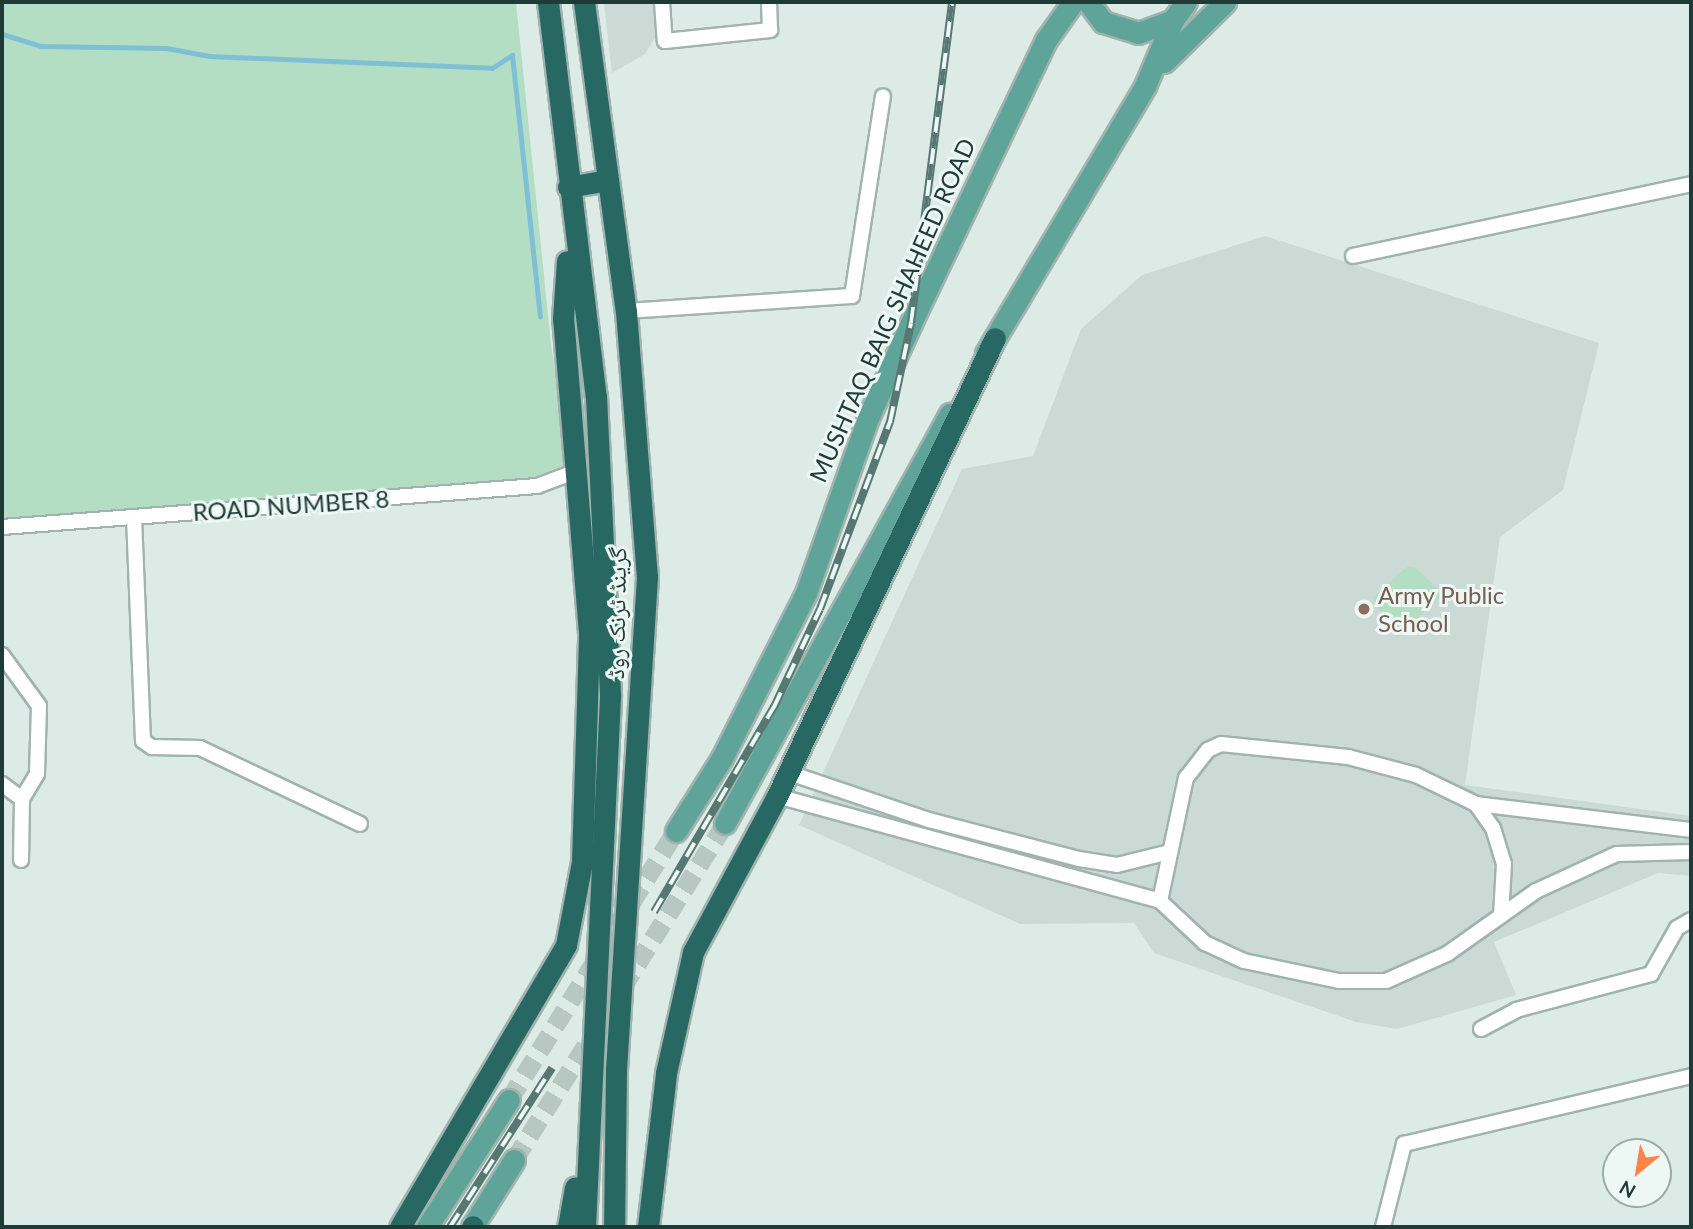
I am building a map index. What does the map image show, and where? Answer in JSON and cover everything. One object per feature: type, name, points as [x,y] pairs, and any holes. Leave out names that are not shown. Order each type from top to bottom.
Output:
[{"type":"highway","name":"گرینڈ ٹرنک روڈ","points":[[548,2],[570,220],[596,396],[610,697],[585,1135],[585,1227]]},
{"type":"highway","name":"گرینڈ ٹرنک روڈ","points":[[584,2],[626,311],[647,577],[616,1070],[614,1227]]},
{"type":"highway","points":[[568,187],[607,180]]},
{"type":"highway","points":[[400,1227],[566,945],[582,862],[589,633],[563,319],[570,220]]},
{"type":"highway","points":[[648,1227],[666,1073],[693,951],[777,796],[995,338]]},
{"type":"highway","points":[[568,1227],[585,1135]]},
{"type":"main road","name":"MUSHTAQ BAIG SHAHEED ROAD","points":[[676,831],[722,758],[806,593],[868,418],[1046,40],[1073,2]]},
{"type":"main road","points":[[1088,2],[1119,30],[1156,30],[1185,7]]},
{"type":"main road","points":[[1145,86],[1225,2]]},
{"type":"main road","points":[[725,823],[995,338],[1145,86],[1185,7]]},
{"type":"main road","points":[[427,1227],[509,1100]]},
{"type":"main road","points":[[472,1227],[514,1160]]},
{"type":"street","points":[[662,2],[665,41],[769,30],[769,2]]},
{"type":"street","points":[[626,311],[852,296],[883,96]]},
{"type":"street","points":[[1353,256],[1691,184]]},
{"type":"street","name":"ROAD NUMBER 8","points":[[2,527],[537,486],[577,471]]},
{"type":"street","points":[[134,517],[143,741],[201,748],[360,824]]},
{"type":"street","points":[[2,663],[39,706],[37,774],[22,799],[21,860]]},
{"type":"street","points":[[1160,901],[1166,853],[1186,778],[1208,750],[1221,744],[1348,757],[1416,775],[1476,804],[1691,830]]},
{"type":"street","points":[[787,772],[929,820],[1079,859],[1117,865],[1166,853]]},
{"type":"street","points":[[2,784],[22,799]]},
{"type":"street","points":[[777,796],[1160,901],[1205,943],[1234,956],[1339,981],[1386,981],[1447,954],[1535,891],[1617,855],[1669,849],[1691,852]]},
{"type":"street","points":[[1476,804],[1493,828],[1504,864],[1501,915]]},
{"type":"street","points":[[1669,849],[1674,828]]},
{"type":"street","points":[[1481,1029],[1516,1010],[1651,974],[1677,928],[1691,920]]},
{"type":"street","points":[[1383,1227],[1404,1144],[1691,1076]]},
{"type":"shaded area","points":[[604,2],[660,2],[661,28],[645,54],[612,73]]},
{"type":"shaded area","points":[[1265,236],[1599,343],[1563,490],[1500,537],[1465,785],[1691,816],[1691,876],[1658,873],[1494,942],[1516,995],[1397,1029],[1356,1022],[1154,953],[1134,923],[1020,924],[799,825],[962,469],[1033,456],[1081,329],[1142,275]]},
{"type":"green space","points":[[2,2],[516,2],[551,344],[570,463],[528,479],[2,518]]},
{"type":"green space","points":[[1407,567],[1416,568],[1443,594],[1397,638],[1372,598]]},
{"type":"waterway","points":[[2,34],[41,46],[166,48],[209,56],[492,68],[512,55],[540,317]]},
{"type":"tunnel","points":[[514,1160],[725,823]]},
{"type":"tunnel","points":[[509,1100],[676,831]]},
{"type":"railway","points":[[654,912],[774,707],[820,609],[890,422],[911,323],[952,2]]},
{"type":"railway","points":[[450,1227],[552,1068]]},
{"type":"place","name":"Army Public School","points":[[1364,609]]}]
